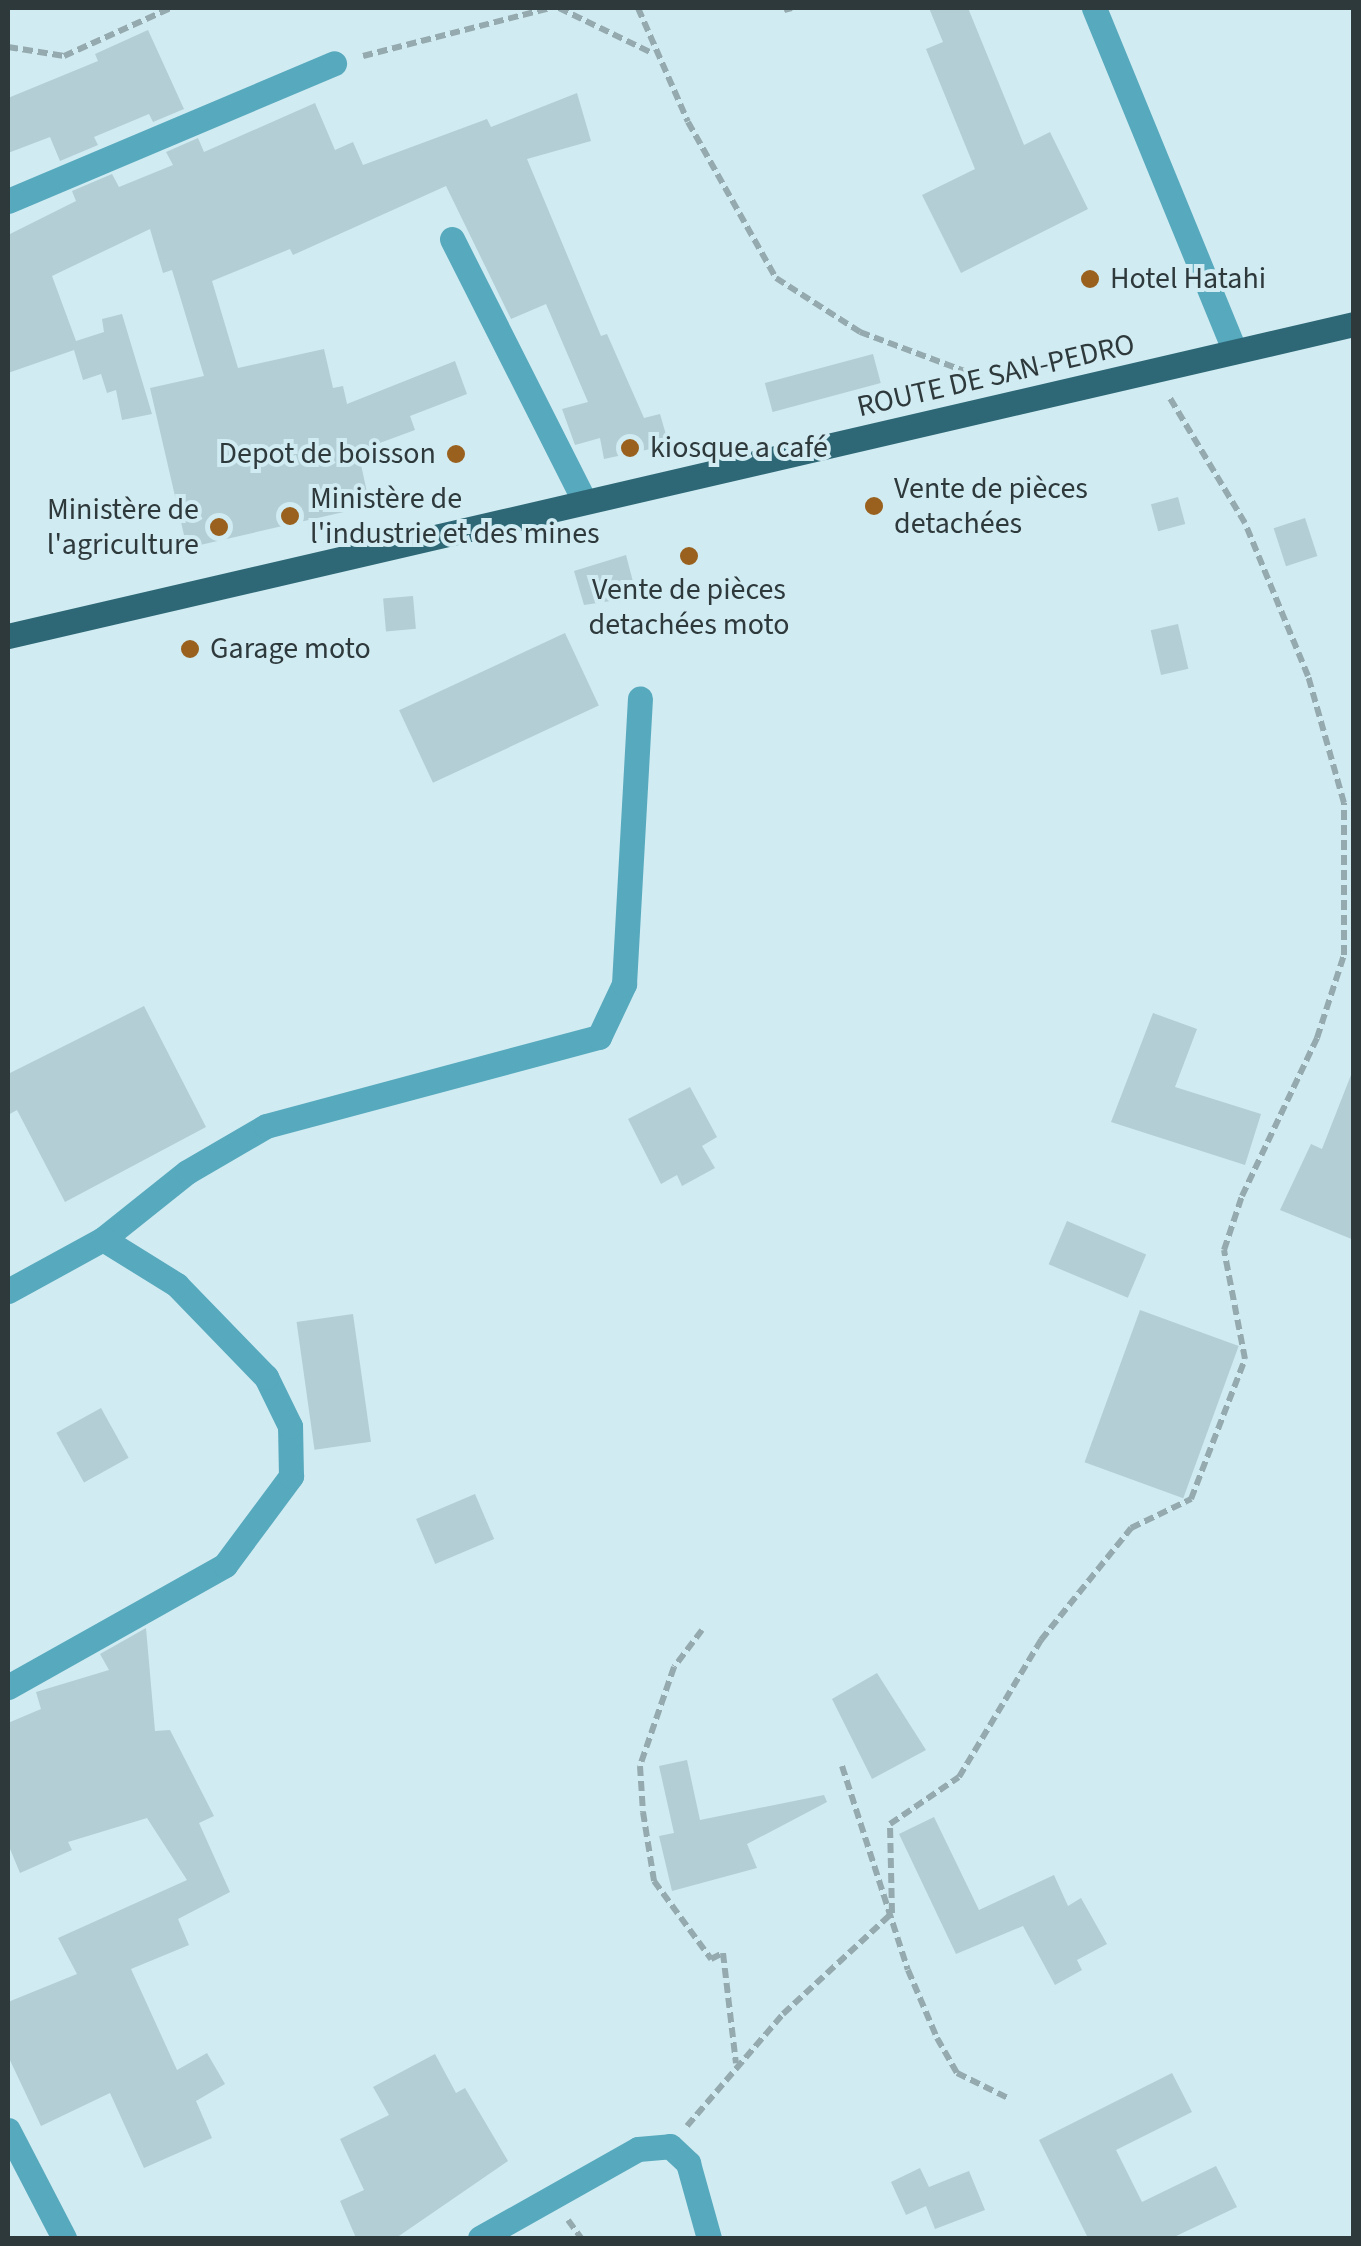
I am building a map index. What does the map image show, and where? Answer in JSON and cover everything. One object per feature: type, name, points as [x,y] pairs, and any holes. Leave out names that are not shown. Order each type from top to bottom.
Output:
[{"type":"main road","name":"ROUTE DE SAN-PEDRO","points":[[8,636],[584,500],[1148,376],[1354,324]]},
{"type":"street","points":[[1094,8],[1235,351]]},
{"type":"street","points":[[8,201],[334,64]]},
{"type":"street","points":[[452,239],[584,500]]},
{"type":"street","points":[[8,1291],[103,1239],[186,1172],[281,1120],[599,1037],[624,984],[640,698]]},
{"type":"street","points":[[8,1687],[225,1565],[290,1476],[290,1426],[256,1364],[177,1285],[103,1239]]},
{"type":"street","points":[[8,2130],[64,2238]]},
{"type":"street","points":[[480,2238],[638,2149],[670,2146],[688,2163],[709,2238]]},
{"type":"path","points":[[8,47],[64,56],[171,8]]},
{"type":"path","points":[[334,64],[550,8]]},
{"type":"path","points":[[559,8],[654,54]]},
{"type":"path","points":[[638,8],[654,54],[776,278],[860,332],[969,371],[1027,404]]},
{"type":"path","points":[[670,2146],[736,2064],[892,1914],[890,1824],[958,1777],[1041,1640],[1131,1528],[1191,1499],[1246,1359],[1224,1250],[1317,1038],[1344,955],[1344,803],[1308,676],[1229,492],[1188,421],[1148,376]]},
{"type":"path","points":[[702,1630],[674,1667],[640,1766],[642,1812],[654,1881],[710,1959],[723,1953],[736,2064]]},
{"type":"path","points":[[842,1766],[908,1970],[957,2073],[1008,2098]]},
{"type":"building","points":[[929,8],[968,8],[1024,145],[1050,132],[1088,209],[961,273],[922,195],[975,169],[926,49],[943,42]]},
{"type":"building","points":[[148,30],[184,109],[153,122],[149,114],[94,137],[98,145],[60,161],[50,137],[8,153],[8,98],[98,61],[95,54]]},
{"type":"building","points":[[577,93],[591,141],[527,159],[601,336],[607,334],[644,418],[660,414],[669,445],[604,459],[600,438],[575,445],[562,409],[588,402],[546,304],[511,319],[446,186],[293,255],[290,249],[212,281],[238,368],[324,349],[333,388],[343,386],[347,404],[455,361],[467,394],[410,416],[415,430],[358,451],[370,506],[187,548],[150,388],[204,376],[172,270],[163,273],[150,229],[52,276],[76,341],[104,332],[102,319],[122,314],[152,414],[122,420],[116,390],[107,393],[101,374],[83,380],[74,350],[8,373],[8,235],[76,201],[72,191],[112,174],[119,187],[173,165],[166,152],[198,138],[204,152],[315,103],[335,150],[353,142],[363,165],[487,119],[491,127]]},
{"type":"building","points":[[873,354],[881,383],[773,412],[765,383]]},
{"type":"building","points":[[1178,497],[1185,524],[1158,531],[1151,504]]},
{"type":"building","points":[[1305,518],[1317,556],[1286,566],[1274,528]]},
{"type":"building","points":[[626,555],[637,597],[584,605],[574,571]]},
{"type":"building","points":[[413,596],[416,629],[386,631],[383,599]]},
{"type":"building","points":[[1178,624],[1188,669],[1161,675],[1151,630]]},
{"type":"building","points":[[565,633],[599,706],[433,783],[399,710]]},
{"type":"building","points":[[144,1006],[206,1127],[65,1202],[17,1110],[8,1115],[8,1074]]},
{"type":"building","points":[[1153,1013],[1197,1029],[1175,1087],[1261,1114],[1245,1165],[1111,1122]]},
{"type":"building","points":[[1351,1075],[1354,1240],[1280,1210],[1311,1144],[1322,1149]]},
{"type":"building","points":[[690,1087],[717,1137],[702,1146],[715,1168],[682,1186],[677,1175],[661,1184],[628,1119]]},
{"type":"building","points":[[1067,1221],[1146,1255],[1128,1298],[1049,1264]]},
{"type":"building","points":[[1140,1310],[1239,1346],[1183,1498],[1085,1462]]},
{"type":"building","points":[[353,1314],[371,1442],[315,1450],[297,1322]]},
{"type":"building","points":[[101,1408],[129,1458],[84,1483],[56,1433]]},
{"type":"building","points":[[475,1494],[494,1539],[435,1564],[416,1519]]},
{"type":"building","points":[[146,1628],[155,1731],[170,1730],[214,1816],[199,1823],[230,1892],[178,1919],[189,1945],[131,1969],[177,2070],[207,2053],[225,2084],[196,2101],[212,2138],[144,2168],[110,2093],[41,2126],[8,2056],[8,2002],[77,1974],[58,1938],[187,1880],[147,1818],[68,1842],[72,1850],[20,1873],[8,1844],[8,1723],[41,1709],[36,1692],[109,1670],[100,1654]]},
{"type":"building","points":[[877,1673],[926,1750],[872,1779],[832,1699]]},
{"type":"building","points":[[687,1760],[700,1820],[824,1795],[827,1802],[747,1844],[757,1868],[672,1891],[659,1836],[674,1833],[659,1766]]},
{"type":"building","points":[[934,1817],[979,1910],[1054,1875],[1068,1906],[1081,1898],[1107,1944],[1077,1960],[1082,1970],[1055,1985],[1023,1926],[956,1954],[899,1834]]},
{"type":"building","points":[[435,2054],[456,2093],[465,2088],[508,2161],[396,2238],[356,2238],[340,2201],[364,2190],[340,2139],[389,2115],[373,2087]]},
{"type":"building","points":[[1172,2073],[1192,2112],[1116,2150],[1142,2202],[1216,2166],[1237,2207],[1172,2238],[1088,2238],[1039,2140]]},
{"type":"building","points":[[920,2168],[929,2187],[969,2171],[985,2210],[935,2229],[926,2206],[906,2215],[891,2182]]},
{"type":"place","name":"Hotel Hatahi","points":[[1090,279]]},
{"type":"place","name":"kiosque a café","points":[[630,448]]},
{"type":"place","name":"Depot de boisson","points":[[456,454]]},
{"type":"place","name":"Vente de pièces detachées","points":[[874,506]]},
{"type":"place","name":"Ministère de l'industrie et des mines","points":[[290,516]]},
{"type":"place","name":"Ministère de l'agriculture","points":[[219,527]]},
{"type":"place","name":"Vente de pièces detachées moto","points":[[689,556]]},
{"type":"place","name":"Garage moto","points":[[190,649]]}]
